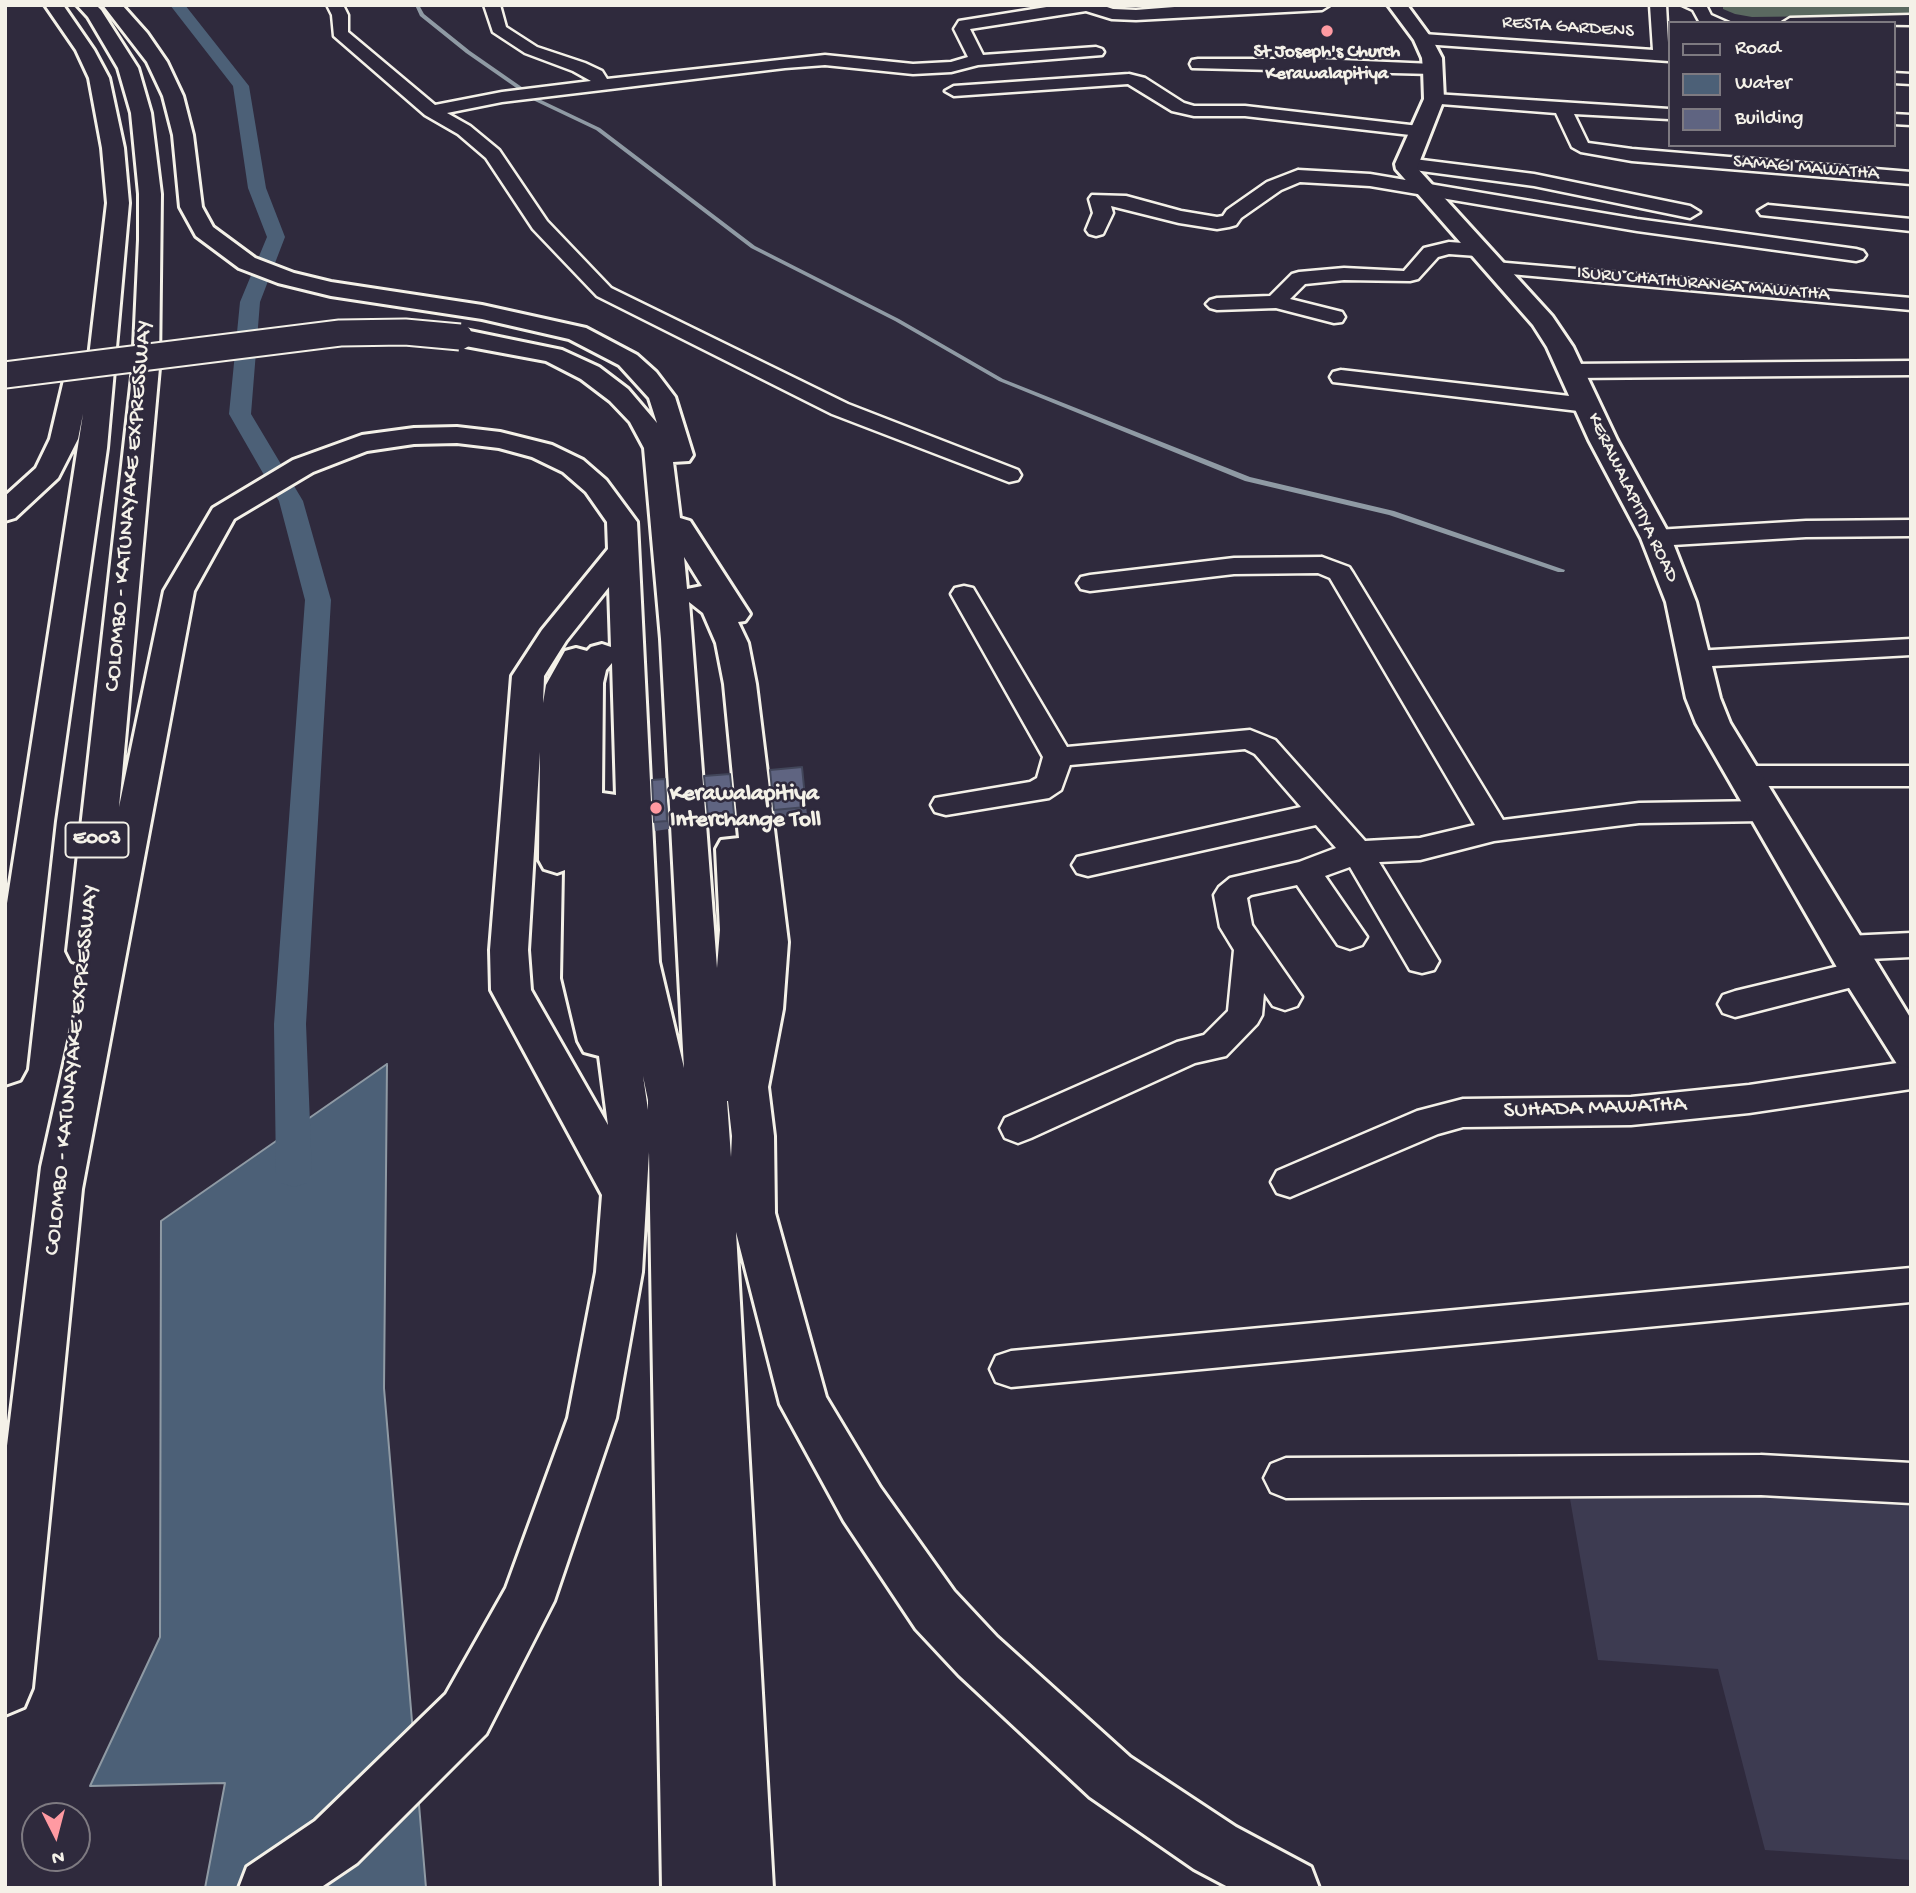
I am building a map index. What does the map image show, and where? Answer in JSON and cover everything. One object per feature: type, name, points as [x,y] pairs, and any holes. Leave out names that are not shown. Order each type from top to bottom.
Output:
[{"type":"main road","name":"COLOMBO - KATUNAYAKE EXPRESSWAY","points":[[5,1069],[36,821],[93,448],[118,203],[113,148],[99,78],[85,50],[54,5]]},
{"type":"main road","name":"COLOMBO - KATUNAYAKE EXPRESSWAY","points":[[5,1688],[146,368],[150,194],[141,113],[128,68],[95,14],[86,5]]},
{"type":"main road","points":[[112,5],[140,37],[157,62],[173,96],[183,135],[191,207],[204,231],[247,263],[286,278],[331,289],[482,312],[577,333],[628,360],[662,397],[668,412],[680,463],[682,544],[702,693],[716,974],[731,1137],[744,1888]]},
{"type":"main road","points":[[1396,5],[1423,39],[1432,58],[1433,69],[1434,99],[1406,164]]},
{"type":"main road","name":"KERAWALAPITIYA ROAD","points":[[1406,164],[1410,174],[1423,190],[1543,321],[1656,538],[1681,602],[1703,698],[1743,776],[1911,1053]]},
{"type":"main road","points":[[5,512],[48,472],[64,439],[118,203]]},
{"type":"main road","points":[[5,375],[340,333],[405,332],[552,355],[590,373],[620,395],[641,418],[658,449],[677,639],[686,808],[731,1137],[804,1404],[862,1504],[935,1610],[978,1656],[1110,1777],[1215,1848],[1290,1888]]},
{"type":"main road","points":[[5,386],[317,346],[454,341],[559,373],[601,397],[628,423],[638,446],[646,516],[669,1102],[692,1888]]},
{"type":"main road","points":[[60,1192],[179,591],[222,514],[303,466],[362,443],[414,436],[457,435],[500,440],[532,448],[573,466],[596,486],[622,522],[640,962],[669,1102]]},
{"type":"main road","points":[[682,544],[699,595],[716,608],[732,643],[740,684],[768,929],[763,1009],[747,1087],[731,1137]]},
{"type":"main road","points":[[682,544],[748,635],[763,676],[790,941],[775,1035],[731,1137]]},
{"type":"main road","points":[[624,589],[602,654],[590,669],[586,683],[583,978],[603,1060],[625,1195]]},
{"type":"main road","points":[[603,1060],[558,983],[557,719],[562,685],[579,653],[624,589]]},
{"type":"main road","points":[[624,589],[560,650],[548,676],[540,709],[533,981],[625,1195]]},
{"type":"main road","points":[[268,1888],[336,1842],[466,1714],[528,1601],[592,1418],[619,1272],[629,1126],[614,1014],[602,654]]},
{"type":"street","points":[[335,5],[340,15],[340,33],[431,111],[464,130],[493,155],[540,225],[604,292],[840,409],[1009,475]]},
{"type":"street","points":[[492,5],[499,29],[531,50],[596,75],[602,85]]},
{"type":"street","points":[[978,60],[962,29],[965,24],[1087,6],[1112,14],[1136,15],[1322,5]]},
{"type":"street","points":[[1658,5],[1665,56]]},
{"type":"street","points":[[1690,5],[1699,7],[1705,18],[1715,21]]},
{"type":"street","points":[[1871,21],[1911,20]]},
{"type":"street","name":"RESTA GARDENS","points":[[1423,39],[1665,56]]},
{"type":"street","points":[[431,111],[502,97],[799,62],[825,60],[913,69],[950,67],[978,60],[1096,52]]},
{"type":"street","points":[[1198,64],[1317,64],[1433,69]]},
{"type":"street","points":[[954,91],[1129,79],[1139,82],[1178,107],[1194,111],[1245,111],[1419,131]]},
{"type":"street","points":[[1434,99],[1668,114]]},
{"type":"street","name":"SAMAGI MAWATHA","points":[[1562,108],[1581,147],[1665,158],[1910,180]]},
{"type":"street","points":[[1665,158],[1684,181]]},
{"type":"street","points":[[1406,164],[1534,180],[1737,221]]},
{"type":"street","points":[[1096,230],[1103,213],[1095,192],[1179,217],[1217,223],[1229,221],[1234,214],[1274,186],[1298,176],[1370,180],[1637,225],[1856,255]]},
{"type":"street","points":[[1768,211],[1911,225]]},
{"type":"street","name":"ISURU CHATHURANGA MAWATHA","points":[[1276,302],[1299,278],[1344,274],[1403,278],[1411,275],[1431,252],[1449,248],[1486,259],[1911,304]]},
{"type":"street","points":[[1217,304],[1276,302],[1334,317]]},
{"type":"street","points":[[1571,371],[1911,368]]},
{"type":"street","points":[[1341,377],[1587,405]]},
{"type":"street","points":[[1656,538],[1806,529],[1911,528]]},
{"type":"street","points":[[1090,583],[1234,566],[1322,565],[1340,573],[1494,831]]},
{"type":"street","points":[[946,805],[1038,791],[1049,783],[1058,757],[964,594]]},
{"type":"street","points":[[1694,659],[1911,647]]},
{"type":"street","points":[[1058,757],[1250,739],[1265,747],[1357,852],[1422,961]]},
{"type":"street","points":[[1743,776],[1911,776]]},
{"type":"street","points":[[1285,996],[1236,927],[1230,895],[1241,886],[1305,872],[1357,852],[1420,849],[1494,831],[1639,813],[1765,811]]},
{"type":"street","points":[[1088,864],[1322,813]]},
{"type":"street","points":[[1305,872],[1350,937]]},
{"type":"street","points":[[1735,1004],[1854,960],[1911,945]]},
{"type":"street","points":[[1018,1128],[1189,1051],[1214,1047],[1245,1015],[1251,948]]},
{"type":"street","name":"SUHADA MAWATHA","points":[[1290,1182],[1430,1121],[1463,1112],[1631,1111],[1749,1100],[1911,1075]]},
{"type":"street","points":[[1011,1369],[1911,1285]]},
{"type":"street","points":[[1286,1478],[1761,1475],[1911,1483]]},
{"type":"shaded area","points":[[1569,1493],[1911,1500],[1911,1860],[1765,1850],[1718,1669],[1598,1660]]},
{"type":"green space","points":[[1723,5],[1911,5],[1911,15],[1752,17],[1735,14],[1723,9]]},
{"type":"water","points":[[387,1064],[384,1388],[426,1888],[205,1888],[225,1783],[90,1786],[160,1637],[161,1221]]},
{"type":"building","points":[[802,767],[806,807],[774,810],[770,770]]},
{"type":"building","points":[[730,774],[734,814],[708,817],[704,776]]},
{"type":"building","points":[[665,779],[667,821],[654,822],[652,780]]},
{"type":"waterway","points":[[177,5],[241,86],[257,188],[276,237],[250,302],[240,414],[291,501],[318,600],[290,1024],[294,1173]]},
{"type":"waterway","points":[[417,5],[422,15],[468,52],[537,100],[598,129],[753,247],[897,320],[1001,380],[1248,479],[1391,513],[1561,570]]},
{"type":"place","name":"St Joseph's Church Kerawalapitiya","points":[[1327,31]]},
{"type":"place","name":"Kerawalapitiya Interchange Toll","points":[[656,808]]}]
